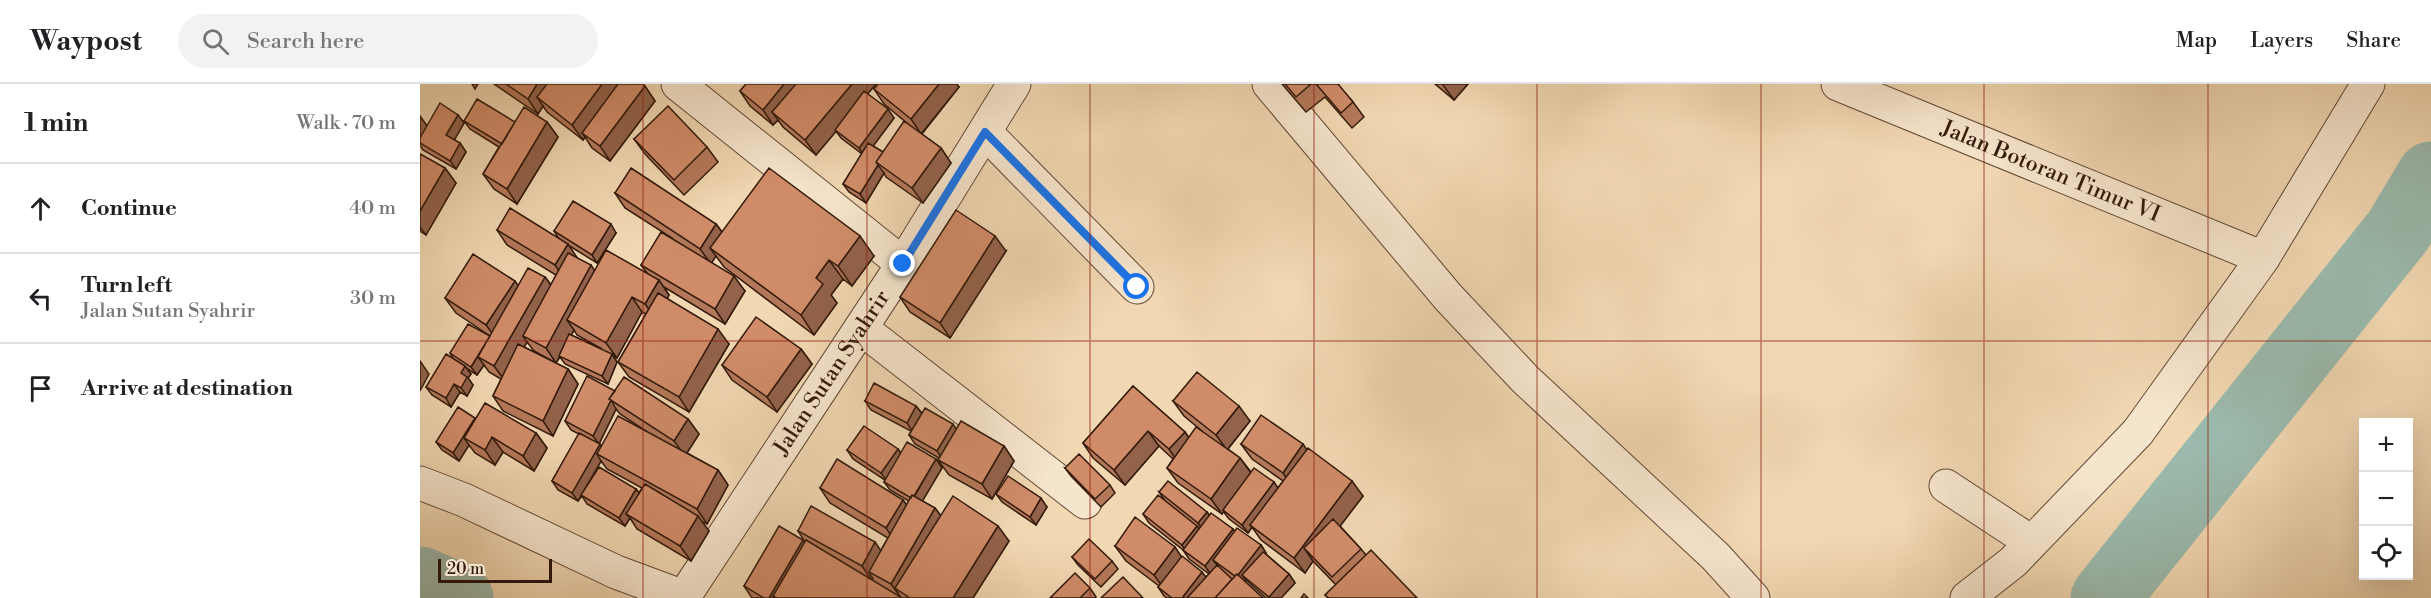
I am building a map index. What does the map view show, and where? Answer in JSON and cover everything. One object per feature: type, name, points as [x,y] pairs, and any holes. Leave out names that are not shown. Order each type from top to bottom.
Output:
[{"type":"street","points":[[678,84],[903,264]]},
{"type":"street","name":"Jalan Sutan Syahrir","points":[[684,598],[903,264],[1014,84]]},
{"type":"street","points":[[1269,84],[1448,297],[1525,379],[1716,557],[1753,598]]},
{"type":"street","name":"Jalan Botoran Timur VI","points":[[1838,84],[2263,258]]},
{"type":"street","points":[[1967,598],[2013,562],[2138,432],[2263,258],[2368,84]]},
{"type":"street","points":[[985,132],[1137,287]]},
{"type":"street","points":[[861,328],[1085,502]]},
{"type":"street","points":[[420,483],[464,500],[616,572],[684,598]]},
{"type":"street","points":[[1946,486],[2031,543]]},
{"type":"building","points":[[506,84],[537,84],[528,99]]},
{"type":"building","points":[[547,84],[602,84],[572,125],[537,97]]},
{"type":"building","points":[[618,84],[643,84],[645,86],[600,146],[582,133]]},
{"type":"building","points":[[746,84],[784,84],[763,110],[740,91]]},
{"type":"building","points":[[796,84],[852,84],[805,140],[772,112]]},
{"type":"building","points":[[878,84],[939,84],[911,119],[874,89]]},
{"type":"building","points":[[1285,84],[1311,84],[1296,97]]},
{"type":"building","points":[[1316,84],[1338,84],[1353,102],[1341,113]]},
{"type":"building","points":[[864,91],[888,109],[859,148],[835,130]]},
{"type":"building","points":[[477,99],[515,122],[502,144],[464,121]]},
{"type":"building","points":[[440,103],[458,115],[446,135],[460,143],[450,161],[420,143],[420,138]]},
{"type":"building","points":[[668,106],[707,147],[674,180],[634,139]]},
{"type":"building","points":[[524,107],[547,122],[507,189],[483,174]]},
{"type":"building","points":[[904,121],[941,148],[912,188],[876,162]]},
{"type":"building","points":[[868,143],[883,152],[876,162],[878,165],[860,194],[843,184]]},
{"type":"building","points":[[420,154],[445,168],[420,211]]},
{"type":"building","points":[[631,168],[716,224],[700,249],[615,193]]},
{"type":"building","points":[[769,168],[860,236],[838,266],[829,260],[816,278],[823,284],[801,315],[710,248]]},
{"type":"building","points":[[573,201],[611,224],[592,255],[554,231]]},
{"type":"building","points":[[510,208],[568,244],[555,265],[497,230]]},
{"type":"building","points":[[956,210],[995,236],[940,323],[900,297]]},
{"type":"building","points":[[661,232],[734,276],[715,309],[641,265]]},
{"type":"building","points":[[606,250],[659,280],[645,304],[632,297],[606,343],[567,320]]},
{"type":"building","points":[[568,253],[591,265],[546,348],[523,336]]},
{"type":"building","points":[[473,254],[515,281],[486,325],[445,298]]},
{"type":"building","points":[[528,268],[545,277],[494,366],[478,357]]},
{"type":"building","points":[[658,293],[718,329],[679,397],[618,362]]},
{"type":"building","points":[[756,317],[801,349],[767,397],[722,365]]},
{"type":"building","points":[[468,324],[490,336],[471,367],[450,353]]},
{"type":"building","points":[[569,334],[612,354],[602,376],[559,356]]},
{"type":"building","points":[[518,344],[568,369],[543,421],[493,396]]},
{"type":"building","points":[[446,354],[465,366],[461,373],[467,377],[461,388],[454,384],[446,398],[426,387]]},
{"type":"building","points":[[1197,372],[1239,406],[1216,435],[1173,401]]},
{"type":"building","points":[[587,376],[615,391],[609,399],[611,400],[593,436],[565,421]]},
{"type":"building","points":[[624,377],[688,419],[674,441],[609,399]]},
{"type":"building","points":[[874,383],[916,406],[907,423],[865,401]]},
{"type":"building","points":[[1133,386],[1185,432],[1169,449],[1148,431],[1114,470],[1083,443]]},
{"type":"building","points":[[485,403],[536,433],[523,456],[492,437],[485,450],[464,438]]},
{"type":"building","points":[[458,407],[475,418],[453,453],[436,442]]},
{"type":"building","points":[[925,408],[953,424],[937,451],[909,435]]},
{"type":"building","points":[[1261,415],[1303,444],[1283,473],[1241,444]]},
{"type":"building","points":[[618,416],[718,470],[697,509],[597,454]]},
{"type":"building","points":[[961,421],[1004,446],[982,484],[938,460]]},
{"type":"building","points":[[864,426],[898,449],[881,473],[847,450]]},
{"type":"building","points":[[1196,427],[1240,458],[1211,499],[1167,468]]},
{"type":"building","points":[[579,433],[600,444],[572,493],[552,481]]},
{"type":"building","points":[[907,442],[936,459],[911,498],[884,482]]},
{"type":"building","points":[[1308,448],[1352,481],[1294,558],[1250,525]]},
{"type":"building","points":[[1079,454],[1110,485],[1095,499],[1065,468]]},
{"type":"building","points":[[837,459],[903,500],[886,528],[820,488]]},
{"type":"building","points":[[599,467],[636,489],[619,518],[581,495]]},
{"type":"building","points":[[1254,468],[1274,482],[1242,525],[1223,510]]},
{"type":"building","points":[[1008,476],[1041,498],[1030,517],[996,494]]},
{"type":"building","points":[[1168,481],[1207,512],[1198,523],[1159,492]]},
{"type":"building","points":[[645,484],[698,516],[680,546],[626,514]]},
{"type":"building","points":[[912,495],[935,508],[891,584],[869,572]]},
{"type":"building","points":[[1158,495],[1197,526],[1182,545],[1143,514]]},
{"type":"building","points":[[953,496],[998,526],[953,598],[910,598],[895,588]]},
{"type":"building","points":[[811,506],[875,542],[862,566],[798,531]]},
{"type":"building","points":[[1211,513],[1233,529],[1205,566],[1183,550]]},
{"type":"building","points":[[1135,517],[1175,547],[1154,575],[1115,546]]},
{"type":"building","points":[[1333,519],[1361,549],[1332,577],[1304,548]]},
{"type":"building","points":[[779,526],[803,540],[769,598],[764,598],[744,586]]},
{"type":"building","points":[[1237,528],[1261,545],[1235,576],[1213,560]]},
{"type":"building","points":[[1089,539],[1112,561],[1095,579],[1072,557]]},
{"type":"building","points":[[806,540],[902,598],[777,598],[773,596]]},
{"type":"building","points":[[1371,550],[1417,598],[1329,598],[1325,595]]},
{"type":"building","points":[[1263,552],[1289,574],[1269,597],[1242,575]]},
{"type":"building","points":[[1182,556],[1202,572],[1182,598],[1172,598],[1158,587]]},
{"type":"building","points":[[1217,565],[1232,579],[1215,598],[1189,598],[1188,597]]},
{"type":"building","points":[[1075,573],[1090,588],[1080,598],[1050,598]]},
{"type":"building","points":[[1237,574],[1263,598],[1215,598]]},
{"type":"building","points":[[1123,577],[1143,598],[1101,598]]},
{"type":"waterway","points":[[2105,598],[2398,231],[2431,176]]},
{"type":"waterway","points":[[420,581],[459,598]]},
{"type":"route","points":[[903,264],[985,132],[1137,287]]}]
